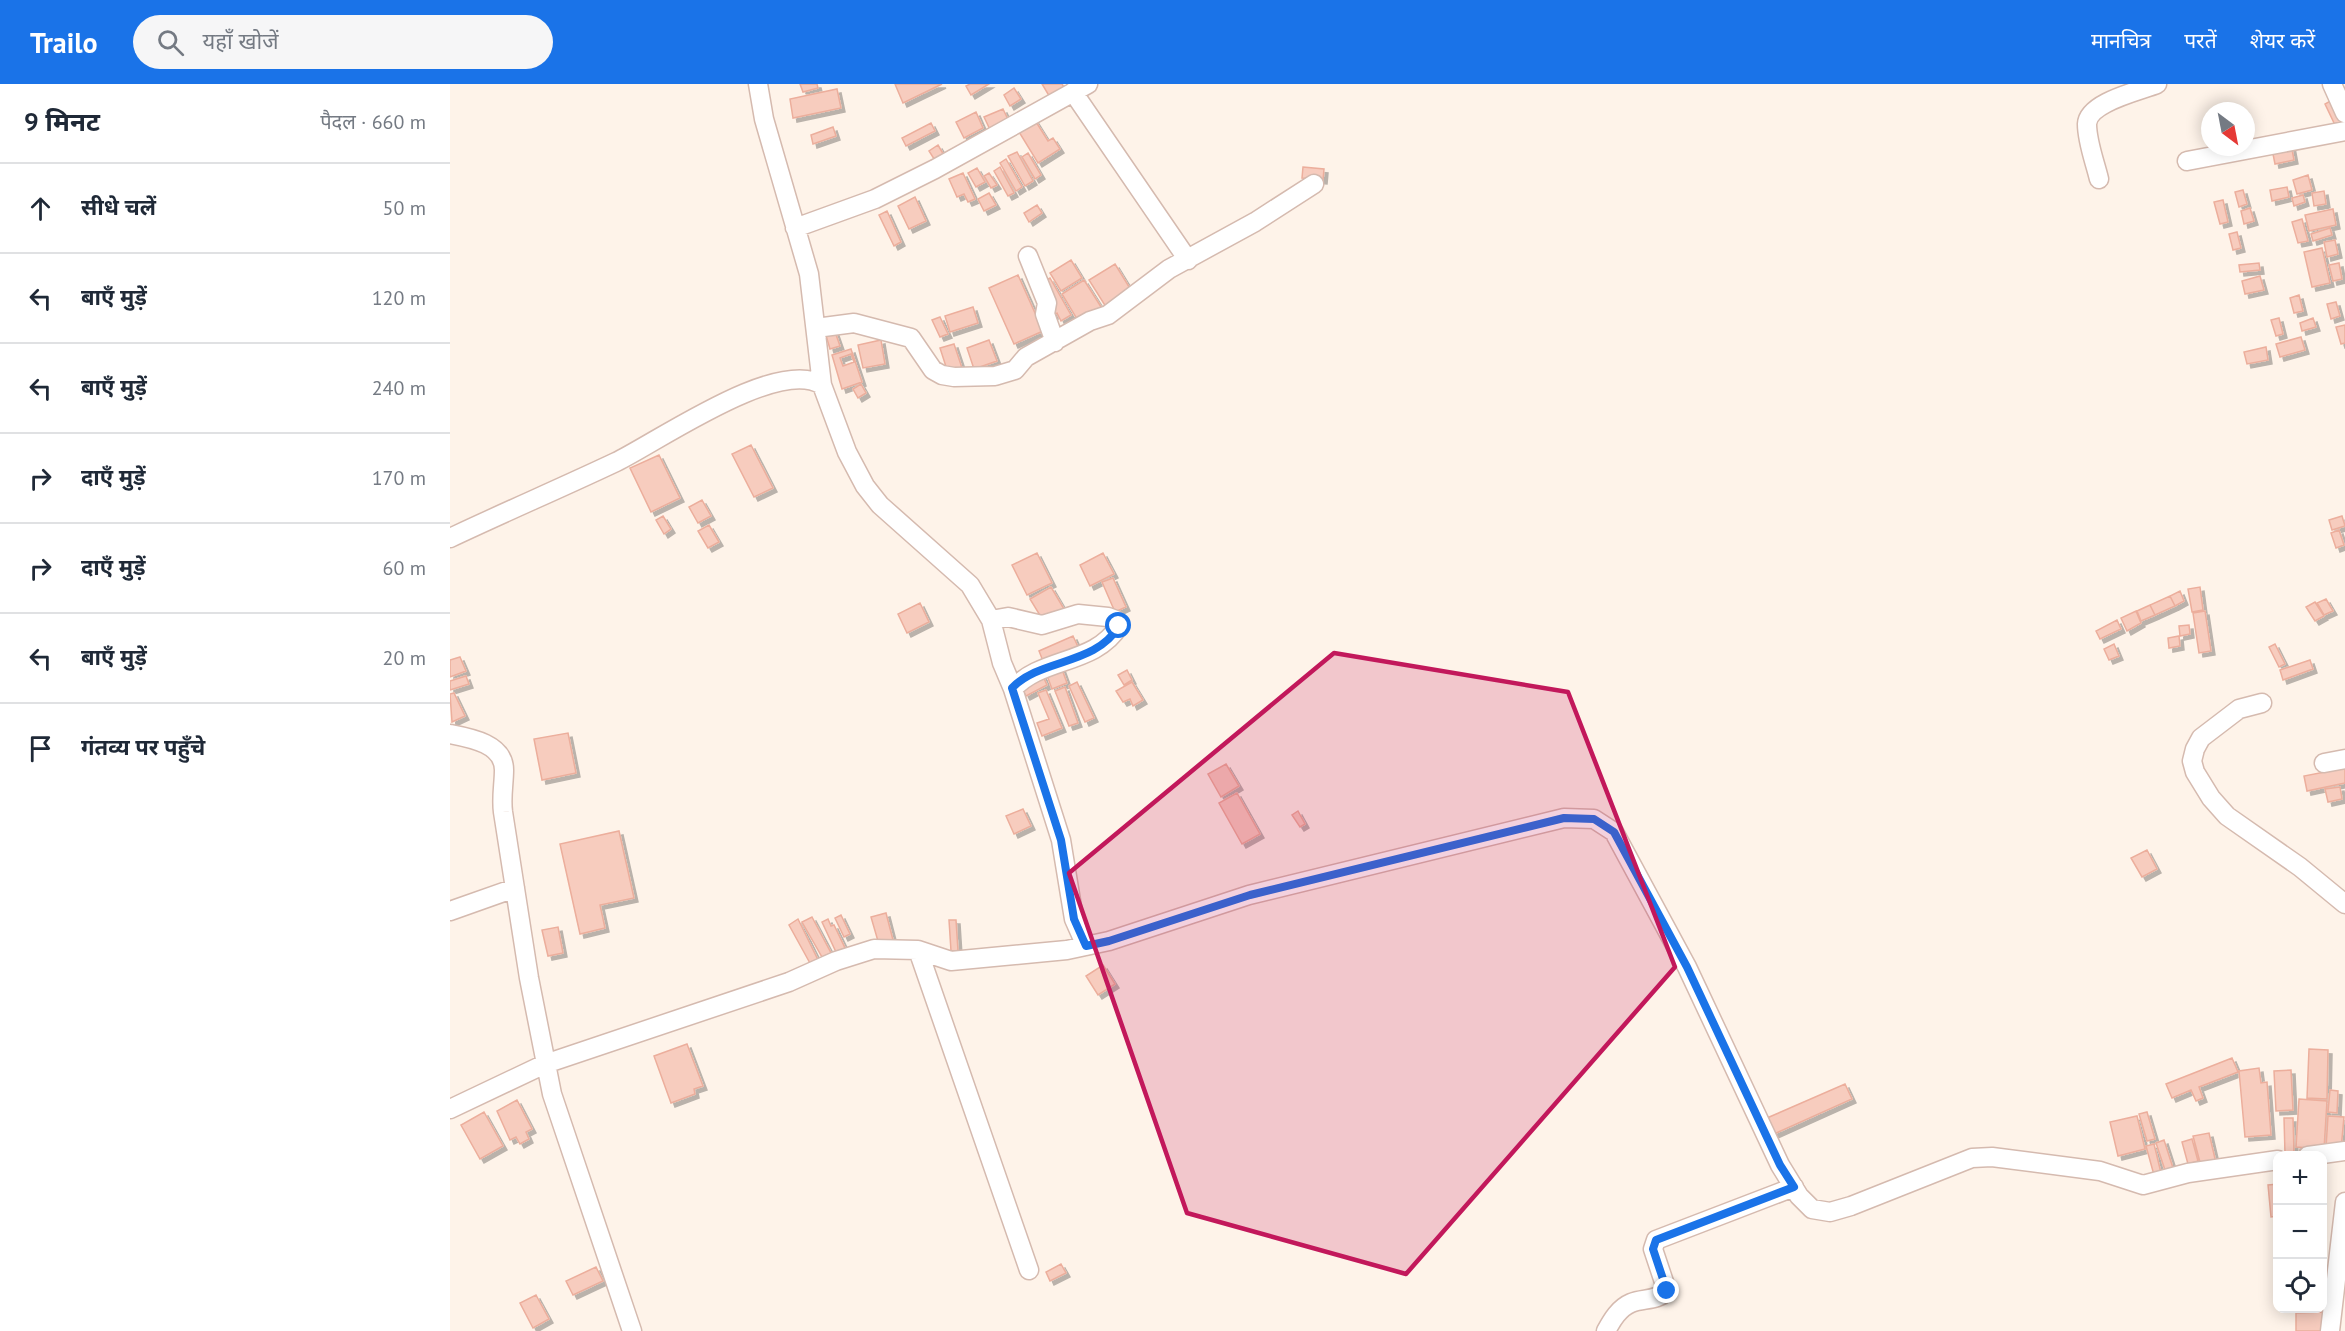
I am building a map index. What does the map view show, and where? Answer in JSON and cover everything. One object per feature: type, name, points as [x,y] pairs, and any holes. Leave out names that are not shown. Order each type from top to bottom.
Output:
[{"type":"street","points":[[758,84],[764,119],[809,274],[822,385],[847,452],[865,486],[880,505],[970,585],[991,620],[1002,663],[1061,840],[1074,919],[1086,946]]},
{"type":"street","points":[[2099,179],[2087,122],[2091,112],[2100,105],[2157,84]]},
{"type":"street","points":[[2332,84],[2345,113]]},
{"type":"street","points":[[795,228],[875,199],[1080,88],[1188,260]]},
{"type":"street","points":[[2187,161],[2345,131]]},
{"type":"street","points":[[816,328],[854,323],[912,338],[933,370],[954,377],[995,376],[1015,370],[1026,357],[1089,321],[1108,315],[1169,269],[1246,228],[1314,184]]},
{"type":"street","points":[[1028,256],[1047,303],[1045,314],[1055,342]]},
{"type":"street","points":[[450,538],[616,461],[684,422],[731,399],[793,379],[807,378],[822,385]]},
{"type":"street","points":[[991,620],[1008,617],[1042,625],[1078,614],[1108,617],[1116,620],[1119,626],[1113,636],[1083,657],[1037,673],[1012,688]]},
{"type":"street","points":[[2262,703],[2238,709],[2201,738],[2192,761],[2195,772],[2211,798],[2227,816],[2300,867],[2345,904]]},
{"type":"street","points":[[450,734],[467,737],[500,753],[504,766],[501,800],[545,1064],[564,1130],[632,1331]]},
{"type":"street","points":[[2325,764],[2345,759]]},
{"type":"street","points":[[450,1109],[545,1064],[789,982],[836,961],[874,949],[918,950],[951,961],[1067,951],[1109,941],[1250,895],[1564,818],[1594,819],[1614,832],[1687,967],[1780,1165],[1812,1209],[1830,1212],[1851,1206],[1972,1158],[1992,1156],[2100,1171],[2143,1185],[2188,1173],[2273,1161]]},
{"type":"street","points":[[450,911],[515,888]]},
{"type":"street","points":[[918,950],[1029,1270]]},
{"type":"street","points":[[2327,1153],[2345,1151]]},
{"type":"street","points":[[1606,1331],[1624,1307],[1633,1302],[1660,1296],[1667,1291],[1653,1249],[1656,1240],[1794,1187]]},
{"type":"street","points":[[2330,1331],[2345,1202]]},
{"type":"highlighted area","points":[[1334,653],[1568,692],[1675,967],[1406,1274],[1187,1213],[1069,873]]},
{"type":"building","points":[[800,84],[817,84],[818,88],[803,92]]},
{"type":"building","points":[[895,84],[942,84],[903,103]]},
{"type":"building","points":[[989,84],[971,95],[966,86]]},
{"type":"building","points":[[1042,84],[1062,84],[1066,90],[1051,99]]},
{"type":"building","points":[[1014,88],[1021,99],[1010,106],[1004,95]]},
{"type":"building","points":[[837,89],[841,108],[793,118],[790,99]]},
{"type":"building","points":[[2332,100],[2342,122],[2335,125],[2325,104]]},
{"type":"building","points":[[1003,109],[1013,130],[994,138],[984,117]]},
{"type":"building","points":[[976,112],[983,128],[964,138],[956,122]]},
{"type":"building","points":[[1033,117],[1048,141],[1053,138],[1060,149],[1038,163],[1016,127]]},
{"type":"building","points":[[931,123],[935,131],[906,146],[902,138]]},
{"type":"building","points":[[833,127],[836,136],[813,144],[811,135]]},
{"type":"building","points":[[2291,144],[2294,160],[2275,164],[2272,149]]},
{"type":"building","points":[[938,145],[945,157],[936,162],[929,151]]},
{"type":"building","points":[[1017,152],[1033,181],[1025,186],[1008,156]]},
{"type":"building","points":[[1028,153],[1041,175],[1035,179],[1022,157]]},
{"type":"building","points":[[1006,159],[1022,187],[1016,191],[1000,163]]},
{"type":"building","points":[[1000,167],[1014,193],[1008,196],[994,171]]},
{"type":"building","points":[[1303,167],[1324,169],[1323,180],[1302,178]]},
{"type":"building","points":[[977,168],[985,182],[976,187],[968,173]]},
{"type":"building","points":[[963,173],[975,199],[968,202],[964,194],[957,197],[949,179]]},
{"type":"building","points":[[989,173],[997,185],[991,188],[984,176]]},
{"type":"building","points":[[2308,175],[2312,190],[2297,194],[2293,180]]},
{"type":"building","points":[[2287,187],[2289,197],[2272,201],[2270,190]]},
{"type":"building","points":[[2243,190],[2247,204],[2239,207],[2235,192]]},
{"type":"building","points":[[2324,191],[2326,204],[2314,206],[2312,193]]},
{"type":"building","points":[[989,193],[996,205],[984,211],[978,199]]},
{"type":"building","points":[[2303,195],[2305,202],[2294,206],[2292,198]]},
{"type":"building","points":[[915,197],[926,221],[909,229],[898,206]]},
{"type":"building","points":[[2223,200],[2228,222],[2220,224],[2214,202]]},
{"type":"building","points":[[1037,205],[1042,213],[1029,222],[1024,213]]},
{"type":"building","points":[[2250,208],[2254,221],[2244,224],[2241,211]]},
{"type":"building","points":[[2333,209],[2336,225],[2309,231],[2305,215]]},
{"type":"building","points":[[887,211],[901,242],[894,246],[879,215]]},
{"type":"building","points":[[2302,219],[2308,241],[2298,243],[2292,222]]},
{"type":"building","points":[[2330,228],[2332,235],[2313,241],[2311,234]]},
{"type":"building","points":[[2237,232],[2241,248],[2233,250],[2229,234]]},
{"type":"building","points":[[2335,240],[2338,254],[2327,257],[2324,242]]},
{"type":"building","points":[[2322,248],[2330,283],[2312,287],[2304,252]]},
{"type":"building","points":[[1071,260],[1082,278],[1061,291],[1050,273]]},
{"type":"building","points":[[2259,263],[2260,270],[2240,272],[2239,265]]},
{"type":"building","points":[[2339,263],[2342,279],[2333,281],[2329,265]]},
{"type":"building","points":[[1115,264],[1131,290],[1106,307],[1089,280]]},
{"type":"building","points":[[1018,275],[1043,331],[1014,344],[989,288]]},
{"type":"building","points":[[2260,276],[2264,290],[2245,294],[2242,281]]},
{"type":"building","points":[[1050,278],[1071,315],[1061,321],[1057,313],[1054,315],[1041,283]]},
{"type":"building","points":[[1084,280],[1103,310],[1080,324],[1062,294]]},
{"type":"building","points":[[2299,295],[2303,311],[2294,313],[2290,298]]},
{"type":"building","points":[[2336,302],[2340,316],[2331,319],[2327,304]]},
{"type":"building","points":[[973,307],[978,323],[950,332],[945,316]]},
{"type":"building","points":[[940,317],[948,334],[940,337],[932,320]]},
{"type":"building","points":[[2279,318],[2283,334],[2276,336],[2271,320]]},
{"type":"building","points":[[2313,318],[2316,327],[2302,331],[2300,323]]},
{"type":"building","points":[[2345,325],[2345,343],[2341,344],[2336,327]]},
{"type":"building","points":[[834,329],[840,346],[830,349],[825,332]]},
{"type":"building","points":[[2301,337],[2305,350],[2280,357],[2276,344]]},
{"type":"building","points":[[881,340],[885,364],[863,368],[858,345]]},
{"type":"building","points":[[989,340],[997,361],[974,369],[967,348]]},
{"type":"building","points":[[954,344],[963,371],[949,376],[940,348]]},
{"type":"building","points":[[2266,347],[2268,360],[2247,364],[2244,352]]},
{"type":"building","points":[[851,349],[862,382],[842,389],[832,355]],"holes":[[[851,354],[854,362],[843,366],[840,358]]]},
{"type":"building","points":[[861,384],[866,393],[858,398],[853,389]]},
{"type":"building","points":[[751,445],[773,488],[754,497],[732,454]]},
{"type":"building","points":[[659,455],[680,498],[651,512],[630,468]]},
{"type":"building","points":[[702,500],[711,516],[698,523],[689,507]]},
{"type":"building","points":[[663,516],[671,529],[664,534],[656,520]]},
{"type":"building","points":[[2342,516],[2345,526],[2332,530],[2329,520]]},
{"type":"building","points":[[709,525],[719,542],[708,548],[698,531]]},
{"type":"building","points":[[2339,530],[2344,545],[2336,548],[2331,533]]},
{"type":"building","points":[[1037,553],[1052,583],[1027,595],[1012,565]]},
{"type":"building","points":[[1103,553],[1114,574],[1090,586],[1080,565]]},
{"type":"building","points":[[1113,578],[1126,607],[1115,612],[1102,582]]},
{"type":"building","points":[[1051,587],[1064,609],[1044,622],[1030,599]]},
{"type":"building","points":[[2200,587],[2203,610],[2192,612],[2188,589]]},
{"type":"building","points":[[2180,591],[2184,601],[2175,606],[2170,596]]},
{"type":"building","points":[[2170,596],[2175,606],[2155,615],[2150,605]]},
{"type":"building","points":[[2326,599],[2333,611],[2324,615],[2317,603]]},
{"type":"building","points":[[2315,602],[2324,616],[2315,621],[2306,607]]},
{"type":"building","points":[[920,603],[929,622],[907,633],[898,614]]},
{"type":"building","points":[[2150,605],[2155,615],[2141,621],[2137,611]]},
{"type":"building","points":[[2136,611],[2141,623],[2127,631],[2121,618]]},
{"type":"building","points":[[2205,611],[2211,651],[2199,653],[2193,613]]},
{"type":"building","points":[[2117,620],[2121,629],[2100,639],[2096,631]]},
{"type":"building","points":[[2189,625],[2190,634],[2180,636],[2179,626]]},
{"type":"building","points":[[1073,636],[1080,651],[1045,666],[1039,651]]},
{"type":"building","points":[[2179,636],[2180,646],[2169,648],[2168,638]]},
{"type":"building","points":[[2114,644],[2119,656],[2109,660],[2104,649]]},
{"type":"building","points":[[2275,644],[2285,664],[2279,667],[2269,647]]},
{"type":"building","points":[[460,657],[466,671],[450,677],[450,660]]},
{"type":"building","points":[[2310,660],[2313,669],[2283,680],[2280,670]]},
{"type":"building","points":[[1060,664],[1067,683],[1052,689],[1045,670]]},
{"type":"building","points":[[1127,670],[1132,680],[1124,685],[1118,675]]},
{"type":"building","points":[[1041,672],[1047,685],[1026,696],[1019,683]]},
{"type":"building","points":[[466,676],[469,684],[450,690],[450,681]]},
{"type":"building","points":[[1077,682],[1094,718],[1085,722],[1069,686]]},
{"type":"building","points":[[1132,682],[1143,700],[1133,706],[1130,699],[1123,702],[1116,691]]},
{"type":"building","points":[[1065,687],[1078,723],[1069,726],[1055,691]]},
{"type":"building","points":[[1046,690],[1062,728],[1042,736],[1037,723],[1049,719],[1038,693]]},
{"type":"building","points":[[454,693],[465,716],[452,722],[450,694]]},
{"type":"building","points":[[568,733],[576,773],[542,780],[534,739]]},
{"type":"building","points":[[1226,764],[1239,786],[1221,797],[1208,774]]},
{"type":"building","points":[[2345,768],[2345,783],[2307,791],[2304,776]]},
{"type":"building","points":[[2340,787],[2342,799],[2328,802],[2325,789]]},
{"type":"building","points":[[1237,793],[1260,834],[1242,844],[1219,803]]},
{"type":"building","points":[[1023,809],[1031,826],[1014,834],[1006,816]]},
{"type":"building","points":[[1298,811],[1305,824],[1300,827],[1292,815]]},
{"type":"building","points":[[619,831],[634,898],[600,905],[605,928],[580,934],[560,844]]},
{"type":"building","points":[[2147,850],[2157,869],[2142,877],[2131,858]]},
{"type":"building","points":[[886,913],[894,944],[880,948],[871,917]]},
{"type":"building","points":[[841,915],[850,934],[844,937],[835,918]]},
{"type":"building","points":[[812,917],[831,953],[822,957],[802,922]]},
{"type":"building","points":[[798,919],[818,960],[811,965],[789,925]]},
{"type":"building","points":[[828,919],[831,926],[834,925],[845,948],[836,952],[822,922]]},
{"type":"building","points":[[949,920],[956,920],[958,951],[951,951]]},
{"type":"building","points":[[558,927],[563,953],[548,956],[542,930]]},
{"type":"building","points":[[1103,965],[1115,984],[1098,995],[1086,976]]},
{"type":"building","points":[[687,1044],[703,1086],[694,1089],[695,1094],[671,1103],[654,1056]]},
{"type":"building","points":[[2309,1049],[2328,1050],[2327,1099],[2307,1098]]},
{"type":"building","points":[[2232,1058],[2238,1072],[2199,1087],[2203,1098],[2196,1101],[2191,1090],[2172,1098],[2166,1084]]},
{"type":"building","points":[[2259,1068],[2261,1083],[2267,1082],[2271,1135],[2245,1137],[2239,1071]]},
{"type":"building","points":[[2291,1070],[2293,1110],[2276,1111],[2274,1071]]},
{"type":"building","points":[[1845,1084],[1852,1099],[1774,1134],[1767,1118]]},
{"type":"building","points":[[2330,1090],[2338,1091],[2337,1113],[2328,1112]]},
{"type":"building","points":[[2299,1099],[2327,1101],[2324,1149],[2296,1147]]},
{"type":"building","points":[[517,1100],[532,1129],[526,1132],[529,1139],[520,1144],[516,1137],[510,1140],[497,1111]]},
{"type":"building","points":[[484,1112],[503,1146],[480,1159],[461,1125]]},
{"type":"building","points":[[2147,1112],[2155,1139],[2147,1141],[2139,1114]]},
{"type":"building","points":[[2137,1116],[2145,1149],[2118,1156],[2110,1122]]},
{"type":"building","points":[[2328,1116],[2344,1117],[2341,1149],[2326,1148]]},
{"type":"building","points":[[2284,1118],[2293,1118],[2294,1151],[2285,1151]]},
{"type":"building","points":[[2209,1133],[2216,1163],[2201,1166],[2193,1136]]},
{"type":"building","points":[[2192,1139],[2198,1161],[2188,1164],[2182,1142]]},
{"type":"building","points":[[2164,1140],[2173,1168],[2165,1170],[2156,1143]]},
{"type":"building","points":[[2154,1144],[2161,1173],[2154,1175],[2146,1146]]},
{"type":"building","points":[[2273,1184],[2273,1217],[2271,1217],[2268,1185]]},
{"type":"building","points":[[1061,1264],[1066,1273],[1050,1281],[1046,1272]]},
{"type":"building","points":[[596,1267],[603,1281],[573,1295],[566,1281]]},
{"type":"building","points":[[536,1295],[549,1319],[533,1328],[520,1303]]},
{"type":"building","points":[[2296,1313],[2325,1313],[2325,1331],[2296,1331]]},
{"type":"route","points":[[1119,626],[1113,636],[1083,657],[1048,668],[1012,688],[1061,840],[1074,919],[1086,946],[1109,941],[1250,895],[1564,818],[1594,819],[1614,832],[1687,967],[1780,1165],[1794,1187],[1656,1240],[1653,1249],[1667,1291]]}]
